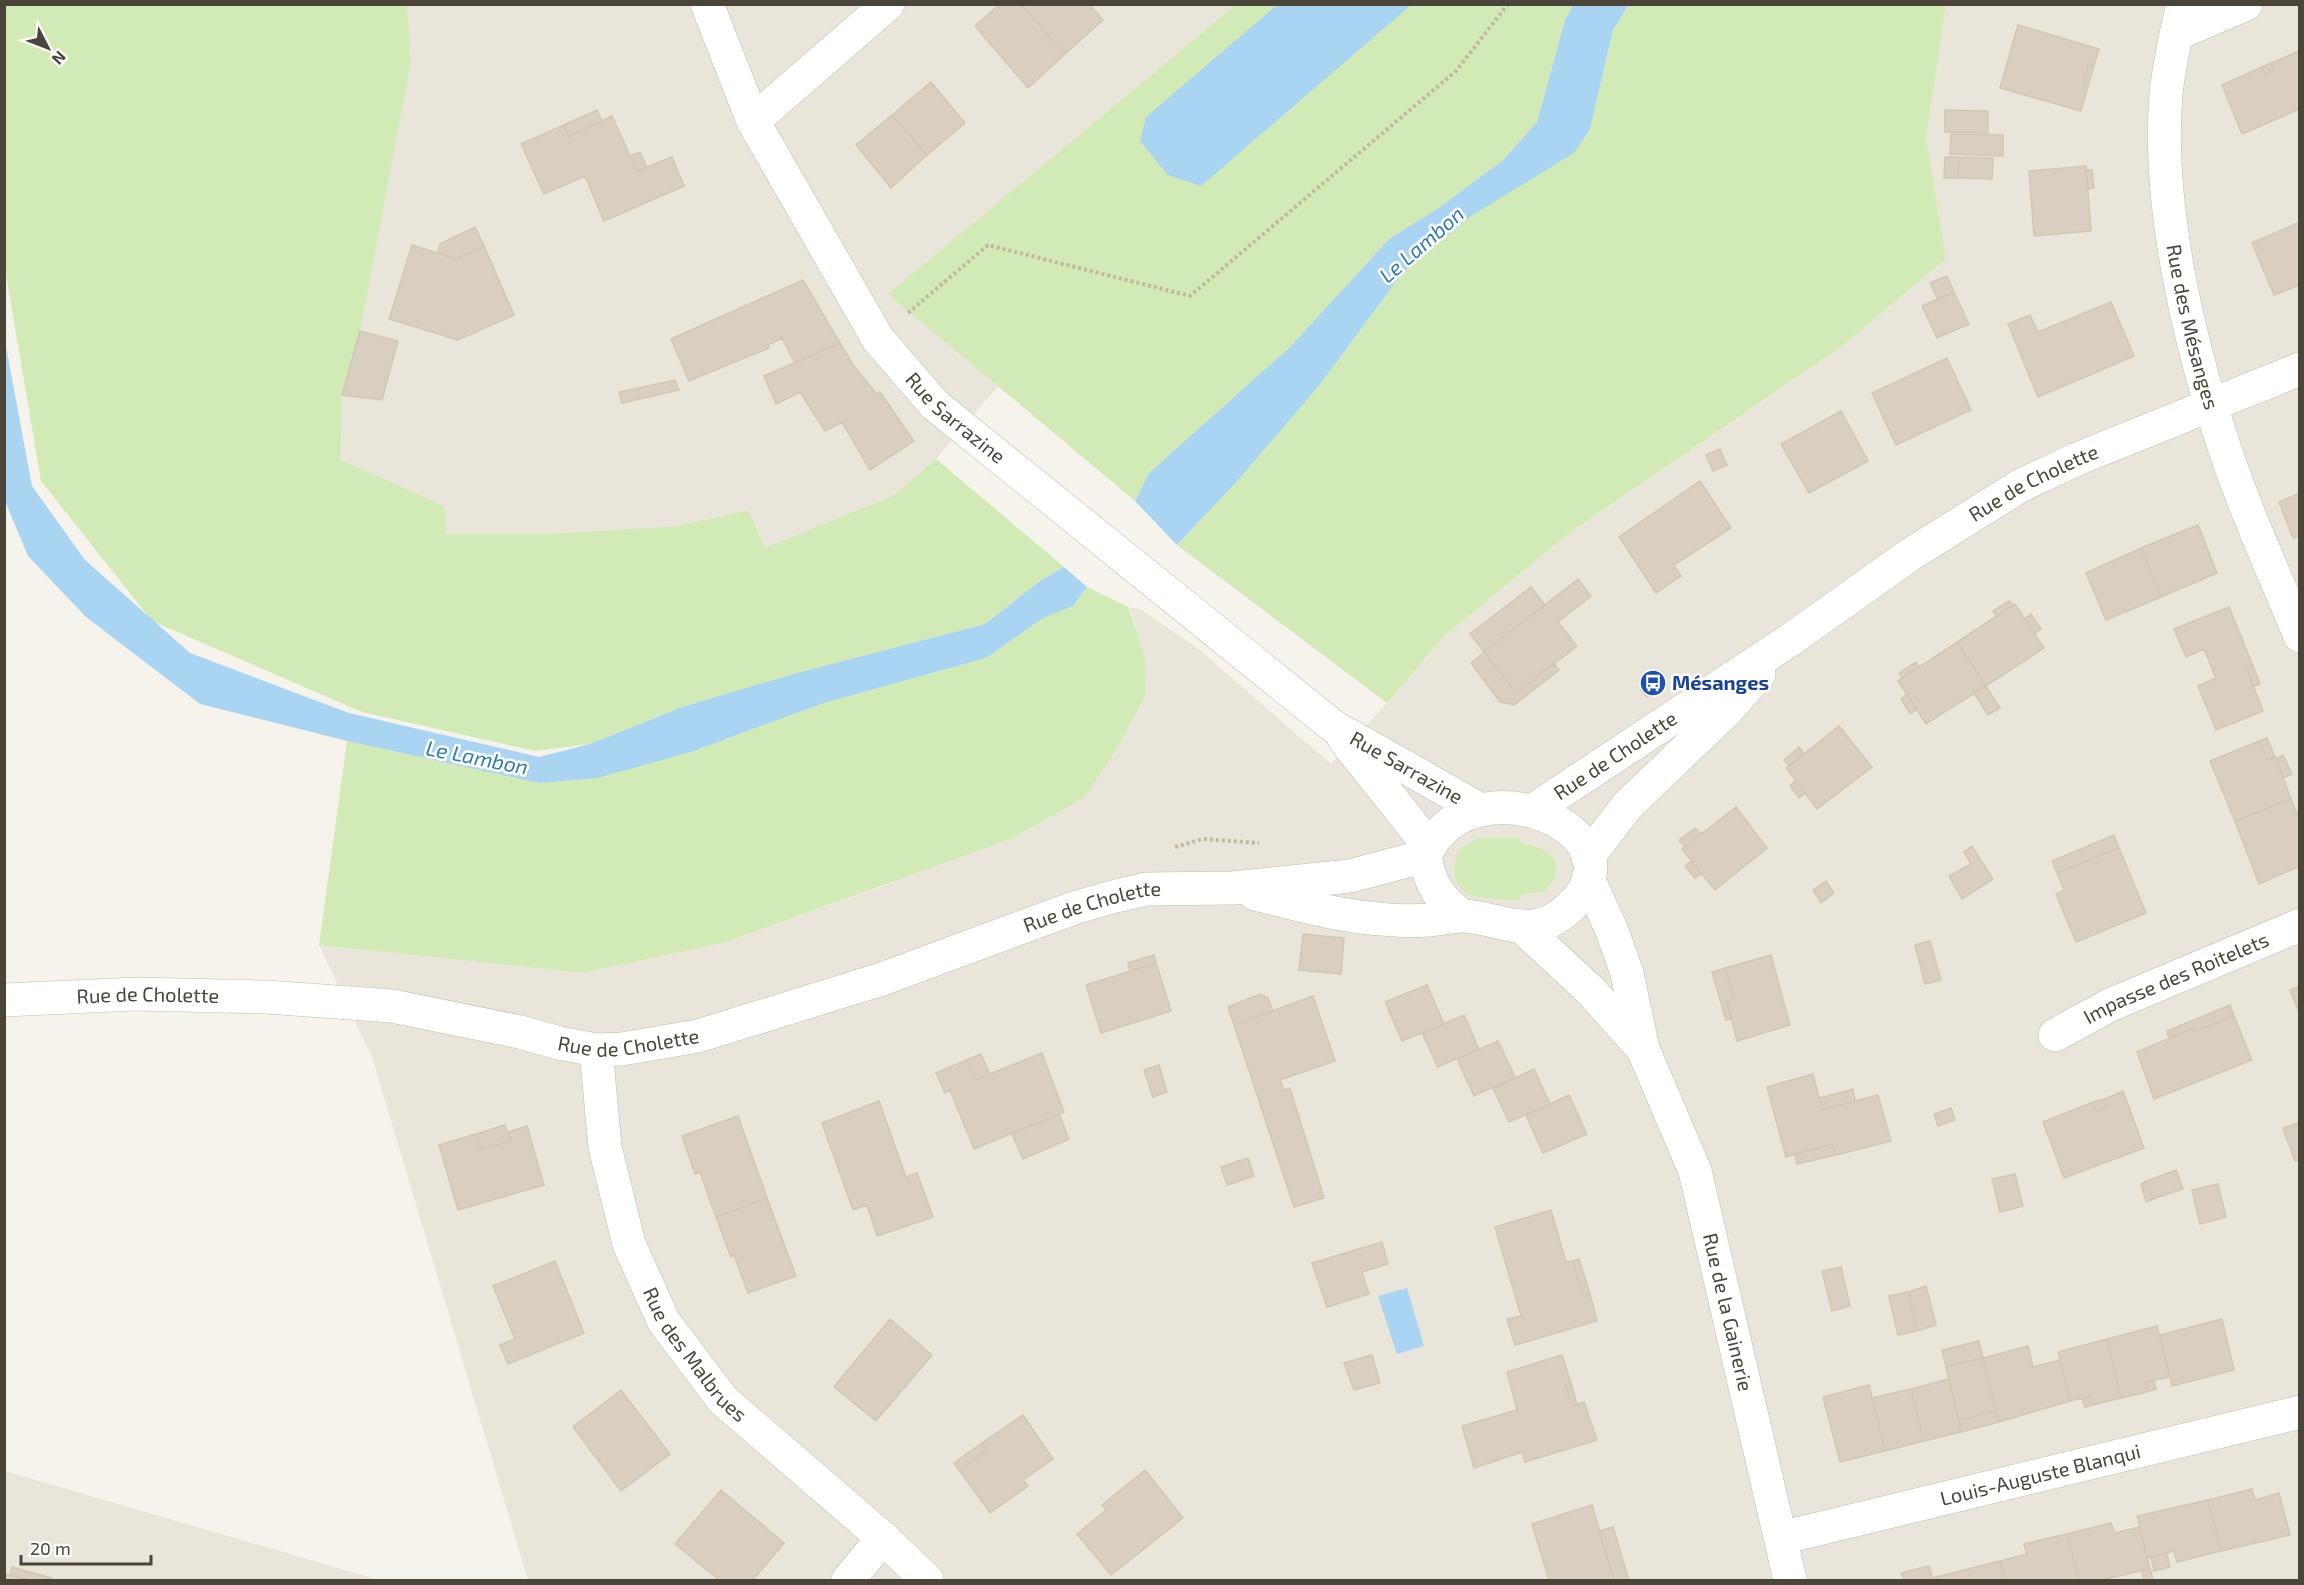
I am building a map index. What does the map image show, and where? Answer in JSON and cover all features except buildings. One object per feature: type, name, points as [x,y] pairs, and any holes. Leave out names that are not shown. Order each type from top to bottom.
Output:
[{"type":"street","name":"Rue Sarrazine","points":[[706,4],[753,122],[878,339],[935,405],[1333,726],[1479,809]]},
{"type":"street","points":[[753,122],[888,4]]},
{"type":"street","points":[[2180,19],[2246,4]]},
{"type":"street","name":"Rue des Mésanges","points":[[2180,19],[2166,94],[2166,171],[2170,224],[2211,406],[2222,440],[2300,636]]},
{"type":"street","name":"Rue de Cholette","points":[[1532,811],[1790,640],[1920,548],[2020,486],[2077,459],[2300,369]]},
{"type":"street","name":"Rue de Cholette","points":[[1588,867],[1628,806],[1727,710],[1790,640]]},
{"type":"street","name":"Rue Sarrazine","points":[[1333,726],[1427,851]]},
{"type":"street","points":[[1479,809],[1532,811],[1560,821],[1583,843],[1588,867],[1579,897],[1565,913],[1544,924],[1521,926],[1462,916],[1442,900],[1434,889],[1427,851],[1442,830],[1459,817],[1479,809]]},
{"type":"street","name":"Rue de Cholette","points":[[4,1000],[136,994],[266,997],[392,1006],[596,1050],[650,1046],[698,1036],[882,979],[1074,908],[1112,897],[1146,889],[1233,888],[1350,876],[1427,851]]},
{"type":"street","name":"Rue de la Gainerie","points":[[1588,867],[1627,974],[1643,1049],[1695,1170],[1790,1581]]},
{"type":"street","name":"Rue de Cholette","points":[[1233,888],[1319,910],[1381,920],[1430,920],[1462,916]]},
{"type":"street","name":"Impasse des Roitelets","points":[[2055,1035],[2110,1005],[2300,925]]},
{"type":"street","name":"Rue de la Gainerie","points":[[1521,926],[1591,991],[1643,1049]]},
{"type":"street","name":"Rue des Malbrues","points":[[596,1050],[605,1147],[629,1244],[664,1322],[723,1400],[883,1538],[927,1581]]},
{"type":"street","name":"Louis-Auguste Blanqui","points":[[1781,1538],[2300,1412]]},
{"type":"street","points":[[848,1581],[883,1538]]},
{"type":"path","points":[[878,339],[988,245],[1190,296],[1456,71],[1508,4]]},
{"type":"path","points":[[1168,849],[1203,839],[1261,844]]},
{"type":"shaded area","points":[[407,5],[1235,5],[889,294],[998,386],[936,459],[892,496],[765,549],[747,510],[677,526],[546,534],[446,534],[341,460],[342,395],[411,61]]},
{"type":"shaded area","points":[[1946,5],[2299,5],[2299,1580],[528,1580],[372,1057],[319,945],[582,973],[723,943],[894,882],[1144,654],[1129,607],[1140,609],[1196,647],[1331,764],[1443,637],[1572,531],[1842,346],[1946,259],[1926,137]]},
{"type":"shaded area","points":[[5,1471],[379,1580],[5,1580]]},
{"type":"green space","points":[[4,5],[407,5],[411,61],[360,331],[342,395],[341,460],[444,506],[446,534],[546,534],[677,526],[748,510],[765,548],[892,496],[936,459],[1064,567],[1040,581],[985,624],[793,674],[682,707],[590,744],[535,751],[362,712],[152,621],[41,481],[5,269]]},
{"type":"green space","points":[[1235,5],[1573,5],[1565,20],[1537,122],[1502,161],[1440,207],[1389,239],[1290,347],[1149,473],[1135,501],[888,294]]},
{"type":"green space","points":[[1629,5],[1946,5],[1926,137],[1946,259],[1842,346],[1572,531],[1443,637],[1387,703],[1177,545],[1239,479],[1318,387],[1404,271],[1471,216],[1590,129],[1613,30]]},
{"type":"green space","points":[[1087,587],[1128,607],[1144,654],[1146,694],[1117,748],[1085,797],[1013,838],[723,943],[582,973],[319,945],[347,741],[539,783],[691,752],[824,703],[986,658],[1043,618],[1073,606]]},
{"type":"green space","points":[[1477,838],[1519,838],[1519,843],[1539,848],[1553,858],[1556,865],[1552,881],[1545,891],[1522,894],[1520,900],[1480,898],[1461,889],[1456,880],[1455,868],[1458,851]]},
{"type":"water","points":[[1277,5],[1411,5],[1201,186],[1168,175],[1140,141],[1146,117]]},
{"type":"water","name":"Le Lambon","points":[[1573,5],[1629,5],[1613,30],[1590,129],[1574,153],[1471,216],[1404,271],[1318,387],[1239,479],[1177,545],[1135,501],[1149,473],[1290,347],[1389,239],[1440,207],[1502,161],[1537,122],[1565,20]]},
{"type":"water","name":"Le Lambon","points":[[5,341],[32,486],[85,560],[190,653],[349,713],[539,757],[590,744],[682,707],[793,674],[985,624],[1040,581],[1064,567],[1087,587],[1073,606],[1043,618],[986,658],[824,703],[691,752],[597,778],[539,783],[347,741],[200,704],[86,617],[28,556],[5,501]]},
{"type":"water","points":[[1407,1288],[1424,1346],[1397,1354],[1378,1296]]},
{"type":"place","name":"Mésanges","points":[[1653,683]]}]
